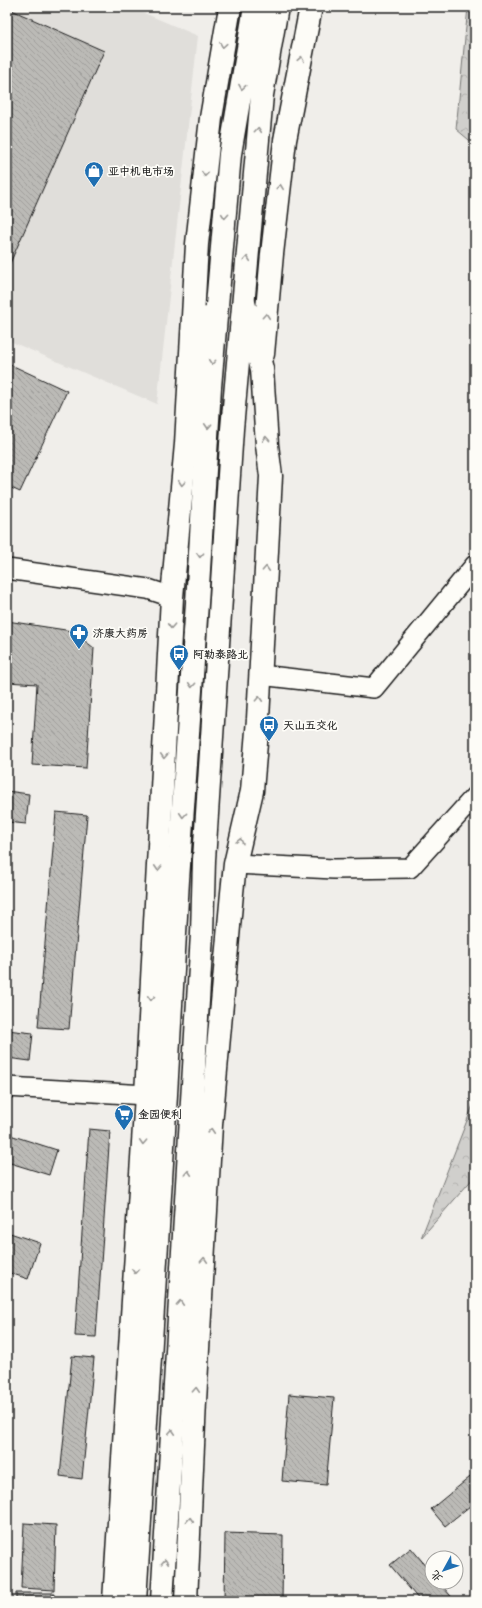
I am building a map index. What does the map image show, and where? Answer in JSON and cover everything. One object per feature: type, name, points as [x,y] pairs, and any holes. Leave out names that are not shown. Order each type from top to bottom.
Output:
[{"type":"main road","points":[[114,1601],[146,1095],[172,598],[186,444],[197,244],[211,118],[230,7]]},
{"type":"main road","points":[[135,1601],[178,872],[197,603],[210,387],[230,154],[255,7]]},
{"type":"main road","points":[[162,1601],[202,934],[204,860],[232,429],[262,95],[277,7]]},
{"type":"main road","points":[[186,1601],[195,1401],[212,1125],[235,864],[252,791],[260,675],[271,476],[266,445],[262,369],[272,254],[285,140],[311,7]]},
{"type":"main road","points":[[190,380],[221,261]]},
{"type":"main road","points":[[243,298],[262,369]]},
{"type":"main road","points":[[131,1601],[138,1566]]},
{"type":"street","points":[[260,675],[374,688],[475,565]]},
{"type":"street","points":[[7,569],[148,590],[172,598]]},
{"type":"street","points":[[235,864],[334,869],[410,868],[475,796]]},
{"type":"street","points":[[7,1087],[146,1095]]},
{"type":"shaded area","name":"亚中机电市场","points":[[7,7],[130,7],[198,36],[157,404],[7,340]]},
{"type":"green space","points":[[468,7],[475,7],[475,145],[456,129]]},
{"type":"green space","points":[[475,1100],[475,1176],[421,1238]]},
{"type":"building","points":[[7,8],[104,51],[7,270]]},
{"type":"building","points":[[7,363],[67,391],[20,492],[7,486]]},
{"type":"building","points":[[7,621],[72,631],[94,648],[86,768],[32,765],[37,684],[7,682]]},
{"type":"building","points":[[7,791],[29,794],[26,824],[7,822]]},
{"type":"building","points":[[56,812],[87,815],[69,1029],[38,1027]]},
{"type":"building","points":[[7,1030],[33,1033],[30,1061],[7,1058]]},
{"type":"building","points":[[89,1129],[110,1131],[96,1337],[75,1336]]},
{"type":"building","points":[[7,1134],[57,1150],[49,1175],[7,1162]]},
{"type":"building","points":[[7,1232],[40,1243],[28,1279],[7,1272]]},
{"type":"building","points":[[72,1356],[94,1358],[82,1479],[60,1476]]},
{"type":"building","points":[[289,1394],[334,1398],[326,1485],[282,1481]]},
{"type":"building","points":[[475,1473],[475,1502],[445,1526],[431,1509]]},
{"type":"building","points":[[24,1523],[56,1525],[54,1590],[21,1588]]},
{"type":"building","points":[[225,1533],[283,1535],[282,1601],[224,1601]]},
{"type":"building","points":[[411,1548],[424,1563],[424,1590],[446,1590],[455,1601],[420,1601],[390,1565]]},
{"type":"building","points":[[16,1593],[54,1593],[54,1601],[16,1601]]},
{"type":"place","name":"亚中机电市场","points":[[94,188]]},
{"type":"place","name":"济康大药房","points":[[79,650]]},
{"type":"place","name":"阿勒泰路北","points":[[179,671]]},
{"type":"place","name":"天山五交化","points":[[269,742]]},
{"type":"place","name":"金园便利","points":[[124,1131]]}]
